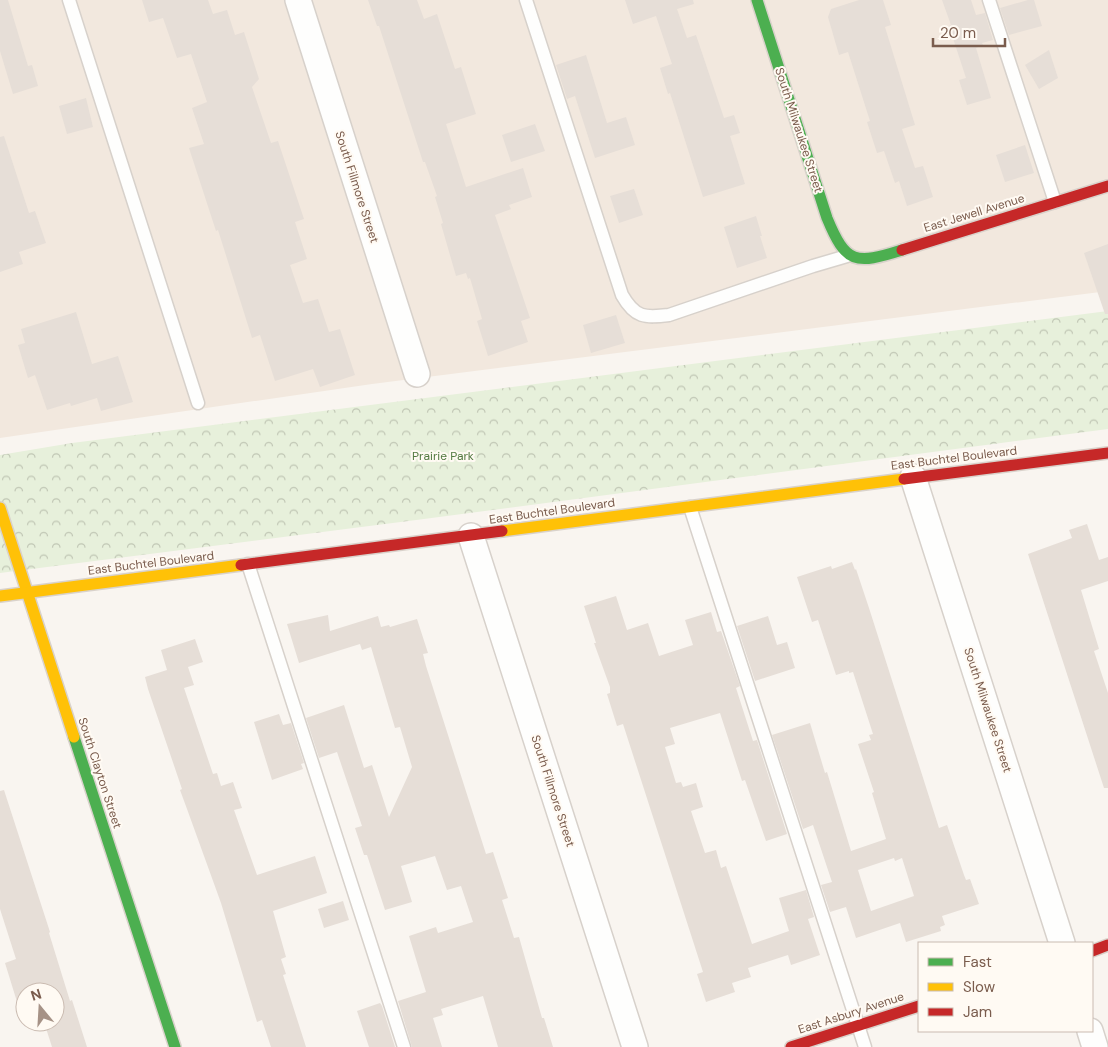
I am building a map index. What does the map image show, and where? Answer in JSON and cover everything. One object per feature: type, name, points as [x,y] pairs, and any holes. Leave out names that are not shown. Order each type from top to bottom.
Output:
[{"type":"street","name":"South Fillmore Street","points":[[298,0],[417,374]]},
{"type":"street","name":"South Milwaukee Street","points":[[757,0],[827,218],[840,246],[847,256]]},
{"type":"street","name":"East Jewell Avenue","points":[[847,256],[872,259],[887,255],[1108,186]]},
{"type":"street","name":"East Buchtel Boulevard","points":[[0,596],[1108,453]]},
{"type":"street","name":"South Milwaukee Street","points":[[913,477],[1062,942]]},
{"type":"street","name":"South Clayton Street","points":[[0,508],[175,1047]]},
{"type":"street","name":"South Fillmore Street","points":[[471,536],[635,1047]]},
{"type":"street","points":[[1093,951],[1108,945]]},
{"type":"street","name":"East Asbury Avenue","points":[[791,1047],[918,1006]]},
{"type":"street","points":[[1090,1032],[1095,1047]]},
{"type":"lane","points":[[69,0],[198,403]]},
{"type":"lane","points":[[526,0],[622,295],[629,308],[638,315],[652,317],[669,315],[847,256]]},
{"type":"lane","points":[[988,0],[1056,202]]},
{"type":"lane","points":[[690,507],[865,1047]]},
{"type":"lane","points":[[248,564],[404,1047]]},
{"type":"shaded area","points":[[0,0],[1108,0],[1108,291],[372,384],[0,438]]},
{"type":"green space","name":"Prairie Park","points":[[1108,311],[1108,429],[0,573],[0,455],[72,443]]},
{"type":"building","points":[[0,0],[8,0],[28,66],[32,65],[38,86],[13,94],[0,51]]},
{"type":"building","points":[[142,0],[208,0],[213,14],[227,10],[235,35],[244,32],[259,79],[252,87],[271,143],[278,141],[304,219],[295,222],[307,259],[290,265],[303,303],[318,299],[329,332],[340,329],[355,375],[320,387],[313,369],[275,381],[260,335],[252,338],[218,230],[216,231],[189,148],[204,144],[192,108],[207,102],[191,54],[177,58],[163,18],[149,22]]},
{"type":"building","points":[[368,0],[417,0],[424,19],[437,14],[455,69],[461,67],[476,114],[446,124],[466,187],[523,168],[532,197],[509,205],[511,209],[495,215],[530,318],[521,321],[528,342],[488,356],[477,321],[482,319],[470,278],[468,279],[466,273],[456,276],[441,224],[443,223],[435,197],[437,196],[425,162],[423,162],[379,26],[377,26]]},
{"type":"building","points":[[625,0],[693,0],[694,4],[677,9],[687,38],[696,35],[724,118],[734,115],[740,133],[730,136],[745,184],[703,197],[670,93],[668,94],[660,68],[672,64],[656,16],[633,24]]},
{"type":"building","points":[[859,0],[883,0],[891,25],[885,27],[915,125],[902,129],[915,168],[923,166],[933,197],[907,206],[899,181],[895,183],[884,151],[877,153],[867,122],[870,121],[848,52],[839,55],[828,17],[831,9]]},
{"type":"building","points":[[942,0],[971,0],[976,15],[985,13],[993,40],[982,43],[983,45],[976,48],[991,98],[967,105],[959,80],[966,78]]},
{"type":"building","points":[[1034,0],[1042,26],[1009,35],[1000,8]]},
{"type":"building","points":[[1049,50],[1058,78],[1039,89],[1025,65]]},
{"type":"building","points":[[586,55],[607,123],[626,117],[635,145],[595,158],[575,96],[567,99],[556,65]]},
{"type":"building","points":[[86,98],[93,127],[67,134],[59,106]]},
{"type":"building","points":[[535,124],[545,151],[511,162],[502,135]]},
{"type":"building","points":[[4,136],[29,213],[35,211],[46,243],[19,252],[23,264],[0,272],[0,137]]},
{"type":"building","points":[[1025,145],[1034,173],[1005,182],[996,155]]},
{"type":"building","points":[[634,189],[643,215],[619,223],[610,196]]},
{"type":"building","points":[[756,216],[767,258],[737,268],[724,227]]},
{"type":"building","points":[[1108,244],[1108,314],[1105,314],[1084,253]]},
{"type":"building","points":[[76,312],[92,364],[118,356],[133,402],[101,411],[97,398],[71,406],[70,403],[47,410],[35,375],[28,378],[18,345],[25,343],[21,329]]},
{"type":"building","points":[[616,315],[625,343],[591,353],[583,325]]},
{"type":"building","points":[[1087,524],[1099,560],[1108,557],[1108,581],[1081,590],[1099,649],[1094,651],[1108,693],[1108,788],[1104,788],[1028,554],[1072,538],[1069,530]]},
{"type":"building","points":[[852,562],[856,569],[939,828],[947,825],[966,880],[970,879],[979,904],[942,916],[945,925],[940,927],[941,931],[906,942],[900,923],[856,938],[846,907],[830,912],[821,885],[832,882],[813,825],[803,829],[772,735],[810,723],[851,851],[886,839],[872,793],[874,792],[858,744],[871,740],[869,735],[873,734],[853,672],[849,673],[849,671],[836,675],[818,620],[812,622],[797,577],[831,566],[832,569]],"holes":[[[894,858],[895,861],[902,858],[914,896],[871,911],[858,870]]]},
{"type":"building","points":[[616,596],[627,630],[648,623],[659,656],[693,645],[685,620],[711,612],[717,632],[721,631],[740,686],[736,688],[753,741],[757,740],[787,834],[766,841],[745,780],[742,781],[720,713],[670,728],[675,744],[665,747],[676,783],[681,782],[683,787],[696,783],[703,807],[691,811],[705,853],[716,850],[721,868],[726,866],[752,944],[789,931],[779,898],[806,890],[814,917],[808,919],[820,955],[791,965],[788,955],[748,968],[751,977],[732,983],[735,992],[706,1002],[697,974],[703,972],[623,724],[617,726],[607,694],[610,693],[610,687],[594,643],[596,643],[584,606]]},
{"type":"building","points":[[328,615],[330,631],[378,616],[381,627],[389,625],[390,627],[417,619],[428,653],[423,654],[426,666],[486,854],[493,852],[508,898],[502,900],[514,938],[519,937],[542,1018],[544,1018],[553,1047],[498,1047],[483,996],[441,1009],[443,1015],[433,1018],[442,1047],[412,1047],[398,1001],[426,992],[409,936],[436,927],[438,933],[473,922],[461,886],[447,890],[435,856],[401,866],[412,902],[385,910],[367,855],[364,855],[355,828],[362,826],[337,752],[319,758],[306,718],[344,705],[364,768],[372,765],[389,817],[412,767],[400,727],[395,728],[371,647],[362,650],[360,644],[299,663],[287,624]]},
{"type":"building","points":[[768,616],[777,645],[787,642],[795,668],[755,681],[737,626]]},
{"type":"building","points":[[195,639],[203,662],[188,667],[194,685],[184,688],[213,774],[217,773],[221,786],[233,782],[242,808],[234,810],[257,875],[315,856],[327,893],[273,911],[286,957],[281,959],[286,974],[283,975],[306,1047],[271,1047],[262,1020],[257,1022],[221,903],[180,790],[182,789],[148,689],[145,677],[167,670],[161,650]]},
{"type":"building","points":[[279,714],[283,725],[291,723],[304,763],[301,764],[303,769],[272,780],[254,722]]},
{"type":"building","points":[[4,790],[64,982],[15,982],[15,995],[5,963],[16,959],[0,909],[0,791]]},
{"type":"building","points":[[343,901],[349,920],[324,928],[318,909]]},
{"type":"building","points":[[65,985],[70,1001],[72,1000],[87,1047],[52,1047],[47,1032],[65,1032]]},
{"type":"building","points":[[380,1003],[395,1047],[369,1047],[357,1011]]},
{"type":"traffic: fast","points":[[757,0],[827,218],[840,245],[854,257],[863,259],[902,250]]},
{"type":"traffic: fast","points":[[74,737],[175,1047]]},
{"type":"traffic: slow","points":[[502,531],[904,479]]},
{"type":"traffic: slow","points":[[0,508],[74,737]]},
{"type":"traffic: slow","points":[[0,596],[241,565]]},
{"type":"traffic: jam","points":[[902,250],[1108,186]]},
{"type":"traffic: jam","points":[[904,479],[1108,453]]},
{"type":"traffic: jam","points":[[241,565],[502,531]]},
{"type":"traffic: jam","points":[[1093,951],[1108,945]]},
{"type":"traffic: jam","points":[[791,1047],[918,1006]]}]
